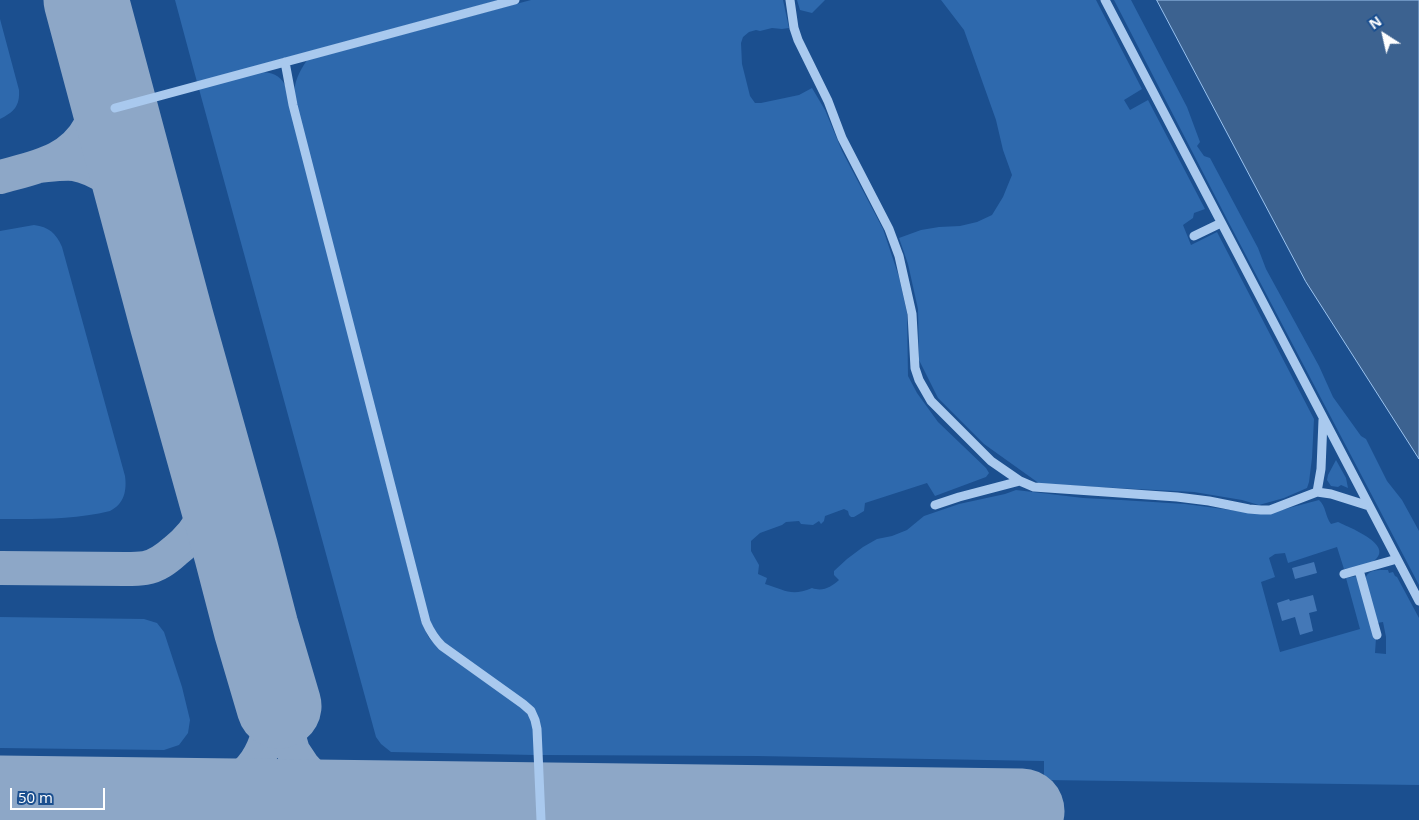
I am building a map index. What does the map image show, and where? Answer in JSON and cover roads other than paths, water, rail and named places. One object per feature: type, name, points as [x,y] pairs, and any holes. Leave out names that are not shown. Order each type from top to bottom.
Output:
[{"type":"lane","points":[[115,108],[514,0]]},
{"type":"lane","points":[[790,0],[794,28],[798,40],[828,101],[842,138],[889,229],[899,256],[912,314],[915,368],[919,380],[931,401],[991,461],[1020,481],[1034,488],[1176,497],[1270,510],[1317,492],[1331,494],[1369,506]]},
{"type":"lane","points":[[1105,0],[1419,601]]},
{"type":"lane","points":[[286,62],[293,105],[426,622],[430,632],[442,646],[531,711],[537,729],[541,820]]},
{"type":"lane","points":[[1194,236],[1221,223]]},
{"type":"lane","points":[[1317,492],[1321,469],[1323,418]]},
{"type":"lane","points":[[935,505],[1020,481]]},
{"type":"lane","points":[[1344,574],[1397,559]]},
{"type":"lane","points":[[1359,570],[1377,635]]}]
